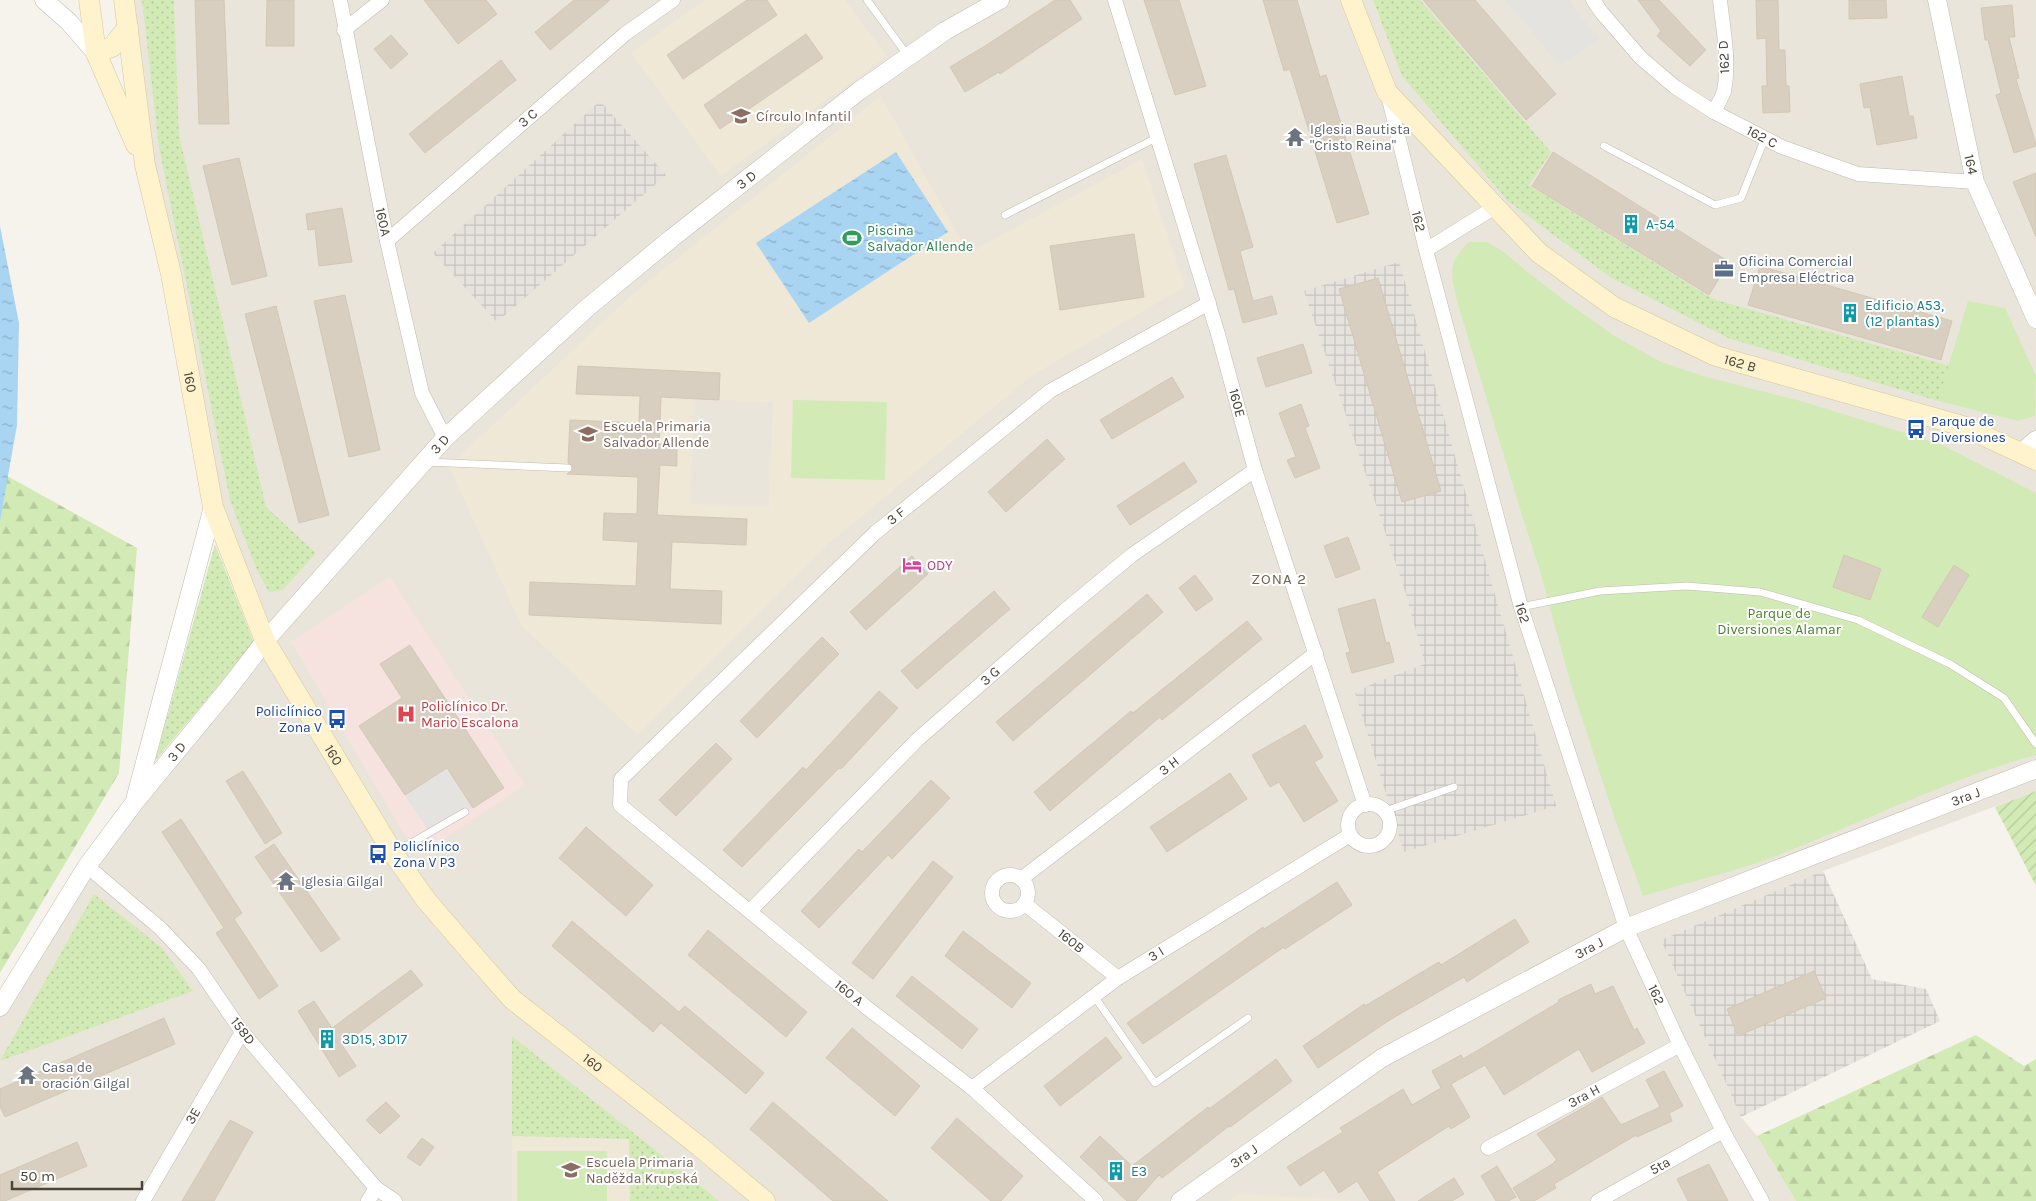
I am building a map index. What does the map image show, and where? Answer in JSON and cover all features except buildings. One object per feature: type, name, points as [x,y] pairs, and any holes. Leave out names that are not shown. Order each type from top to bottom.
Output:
[{"type":"main road","name":"160","points":[[89,0],[96,53],[145,165]]},
{"type":"main road","name":"160","points":[[124,0],[145,165],[171,274],[214,507],[265,640],[393,853],[426,900],[512,999],[699,1146],[765,1201]]},
{"type":"main road","name":"162","points":[[1351,0],[1387,92]]},
{"type":"main road","points":[[96,53],[112,47],[128,26]]},
{"type":"main road","name":"162 B","points":[[1387,92],[1539,253],[1614,307],[1716,356],[1963,426],[2031,451]]},
{"type":"street","points":[[44,0],[68,21],[96,53]]},
{"type":"street","name":"160A","points":[[340,0],[344,30],[387,241],[422,393],[445,438]]},
{"type":"street","points":[[344,30],[382,0]]},
{"type":"street","name":"3 C","points":[[387,241],[625,34],[673,0]]},
{"type":"street","name":"3 D","points":[[0,1007],[87,866],[134,803],[228,690],[265,640],[445,438],[587,308],[859,91],[945,31],[1000,0]]},
{"type":"street","name":"160E","points":[[1115,0],[1209,303],[1256,470],[1365,805]]},
{"type":"street","name":"162 C","points":[[1593,0],[1641,58],[1675,87],[1714,112],[1782,147],[1858,174],[1975,182]]},
{"type":"street","name":"162 D","points":[[1714,112],[1723,93],[1726,80],[1720,0]]},
{"type":"street","name":"164","points":[[1937,0],[1975,182],[2036,319]]},
{"type":"street","name":"162","points":[[1387,92],[1426,250],[1521,607],[1626,928],[1680,1045],[1723,1131],[1762,1201]]},
{"type":"street","points":[[1426,250],[1495,207]]},
{"type":"street","name":"3 F","points":[[621,779],[875,533],[1027,409],[1050,391],[1209,303]]},
{"type":"street","name":"3 G","points":[[750,911],[917,740],[1063,612],[1132,555],[1256,470]]},
{"type":"street","points":[[134,803],[214,507]]},
{"type":"street","name":"3 H","points":[[1022,879],[1316,653]]},
{"type":"street","name":"3ra J","points":[[1180,1201],[1382,1058],[1626,928],[2036,770]]},
{"type":"street","name":"160 A","points":[[621,779],[620,805],[866,1007],[972,1088],[1096,1201]]},
{"type":"street","points":[[1365,805],[1379,807],[1384,811],[1390,824],[1389,831],[1381,843],[1375,846],[1361,845],[1350,835],[1348,828],[1352,813],[1357,808],[1365,805]]},
{"type":"street","name":"3 I","points":[[972,1088],[1118,978],[1350,835]]},
{"type":"street","name":"158D","points":[[87,866],[160,928],[192,962],[242,1032],[376,1188],[395,1201]]},
{"type":"street","points":[[1003,876],[1016,876],[1022,879],[1028,890],[1025,904],[1019,909],[1011,911],[1004,910],[998,906],[992,893],[994,886],[1003,876]]},
{"type":"street","name":"160B","points":[[1025,904],[1118,978]]},
{"type":"street","name":"3E","points":[[143,1201],[242,1032]]},
{"type":"street","name":"3ra H","points":[[1488,1148],[1680,1045]]},
{"type":"street","name":"5ta","points":[[1598,1201],[1723,1131]]},
{"type":"street","points":[[368,1201],[376,1188]]},
{"type":"lane","points":[[867,0],[908,57]]},
{"type":"lane","points":[[1005,215],[1158,137]]},
{"type":"lane","points":[[1604,146],[1715,205],[1741,198],[1765,138]]},
{"type":"lane","points":[[423,462],[568,468]]},
{"type":"lane","points":[[1521,607],[1600,591],[1687,586],[1768,595],[1858,620],[1950,664],[2004,698],[2036,744]]},
{"type":"lane","points":[[1384,811],[1454,787]]},
{"type":"lane","points":[[393,853],[465,812]]},
{"type":"lane","points":[[1094,996],[1155,1083],[1248,1018]]},
{"type":"shaded area","points":[[124,0],[2036,0],[2036,791],[1823,871],[1661,940],[1741,1117],[1757,1136],[1796,1201],[0,1201],[0,1007],[87,866],[265,641],[213,507]]},
{"type":"shaded area","name":"Círculo Infantil","points":[[705,0],[845,0],[887,56],[721,176],[631,53]]},
{"type":"shaded area","points":[[1505,0],[1570,0],[1575,10],[1600,38],[1560,66]]},
{"type":"shaded area","name":"Escuela Primaria Salvador Allende","points":[[881,96],[969,255],[985,244],[1142,159],[1185,287],[1034,374],[822,549],[638,735],[521,625],[449,466],[635,292]],"holes":[[[694,399],[773,402],[769,507],[690,504]]]},
{"type":"shaded area","points":[[600,101],[666,175],[497,322],[433,253]]},
{"type":"shaded area","points":[[1399,262],[1556,806],[1404,852],[1355,693],[1374,683],[1425,664],[1405,591],[1304,291]]},
{"type":"shaded area","name":"Policlínico Dr. Mario Escalona","points":[[390,577],[525,785],[419,855],[410,844],[291,642]]},
{"type":"shaded area","points":[[447,768],[473,808],[431,835],[405,795]]},
{"type":"shaded area","points":[[1823,871],[1872,979],[1926,989],[1940,1021],[1741,1117],[1661,940]]},
{"type":"shaded area","name":"Escuela Primaria Naděžda Krupská","points":[[512,1136],[629,1139],[630,1201],[512,1201]]},
{"type":"shaded area","points":[[1238,1194],[1350,1200],[1350,1201],[1229,1201]]},
{"type":"green space","points":[[142,0],[174,0],[179,135],[266,507],[316,553],[283,590],[269,592],[257,570],[230,500],[159,147]]},
{"type":"green space","points":[[1373,0],[1420,0],[1551,152],[1529,185],[1713,299],[1950,366],[1938,401],[1728,338],[1610,277],[1508,201],[1402,76]]},
{"type":"green space","name":"Parque de Diversiones Alamar","points":[[1469,242],[1487,242],[1504,252],[1568,303],[1616,337],[1661,362],[1706,377],[1801,401],[1940,444],[2036,493],[2036,755],[1939,788],[1764,860],[1643,896],[1615,819],[1571,685],[1540,571],[1457,301],[1452,269],[1457,256]]},
{"type":"green space","points":[[1968,301],[2005,308],[2036,376],[2035,416],[2018,421],[1938,401]]},
{"type":"green space","points":[[793,400],[887,402],[885,480],[791,478]]},
{"type":"green space","points":[[0,472],[137,548],[119,773],[0,973]]},
{"type":"green space","points":[[215,544],[254,643],[155,761]]},
{"type":"green space","points":[[2036,791],[2036,886],[1995,807]]},
{"type":"green space","points":[[94,894],[162,948],[193,991],[0,1061]]},
{"type":"green space","points":[[1976,1035],[2024,1066],[2036,1059],[2036,1201],[1796,1201],[1757,1136]]},
{"type":"green space","points":[[512,1036],[719,1201],[630,1201],[629,1139],[512,1136]]},
{"type":"green space","name":"Escuela Primaria Naděžda Krupská","points":[[517,1151],[607,1151],[607,1201],[517,1201]]},
{"type":"water","name":"Piscina Salvador Allende","points":[[896,152],[948,232],[809,323],[756,243]]},
{"type":"water","points":[[0,226],[19,323],[17,425],[0,521]]},
{"type":"place","name":"Círculo Infantil","points":[[741,116]]},
{"type":"place","name":"Iglesia Bautista \"Cristo Reina\"","points":[[1295,137]]},
{"type":"place","name":"A-54","points":[[1631,224]]},
{"type":"place","name":"Piscina Salvador Allende","points":[[852,238]]},
{"type":"place","name":"Oficina Comercial Empresa Eléctrica","points":[[1724,269]]},
{"type":"place","name":"Edificio A53, (12 plantas)","points":[[1850,313]]},
{"type":"place","name":"Parque de Diversiones","points":[[1916,429]]},
{"type":"place","name":"Escuela Primaria Salvador Allende","points":[[588,434]]},
{"type":"place","name":"ODY","points":[[912,565]]},
{"type":"place","name":"Policlínico Dr. Mario Escalona","points":[[406,714]]},
{"type":"place","name":"Policlínico Zona V","points":[[337,719]]},
{"type":"place","name":"Policlínico Zona V P3","points":[[378,854]]},
{"type":"place","name":"Iglesia Gilgal","points":[[286,881]]},
{"type":"place","name":"3D15, 3D17","points":[[327,1039]]},
{"type":"place","name":"Casa de oración Gilgal","points":[[27,1075]]},
{"type":"place","name":"Escuela Primaria Naděžda Krupská","points":[[571,1170]]},
{"type":"place","name":"E3","points":[[1116,1171]]},
{"type":"district","name":"ZONA 2","points":[[1279,579]]}]
